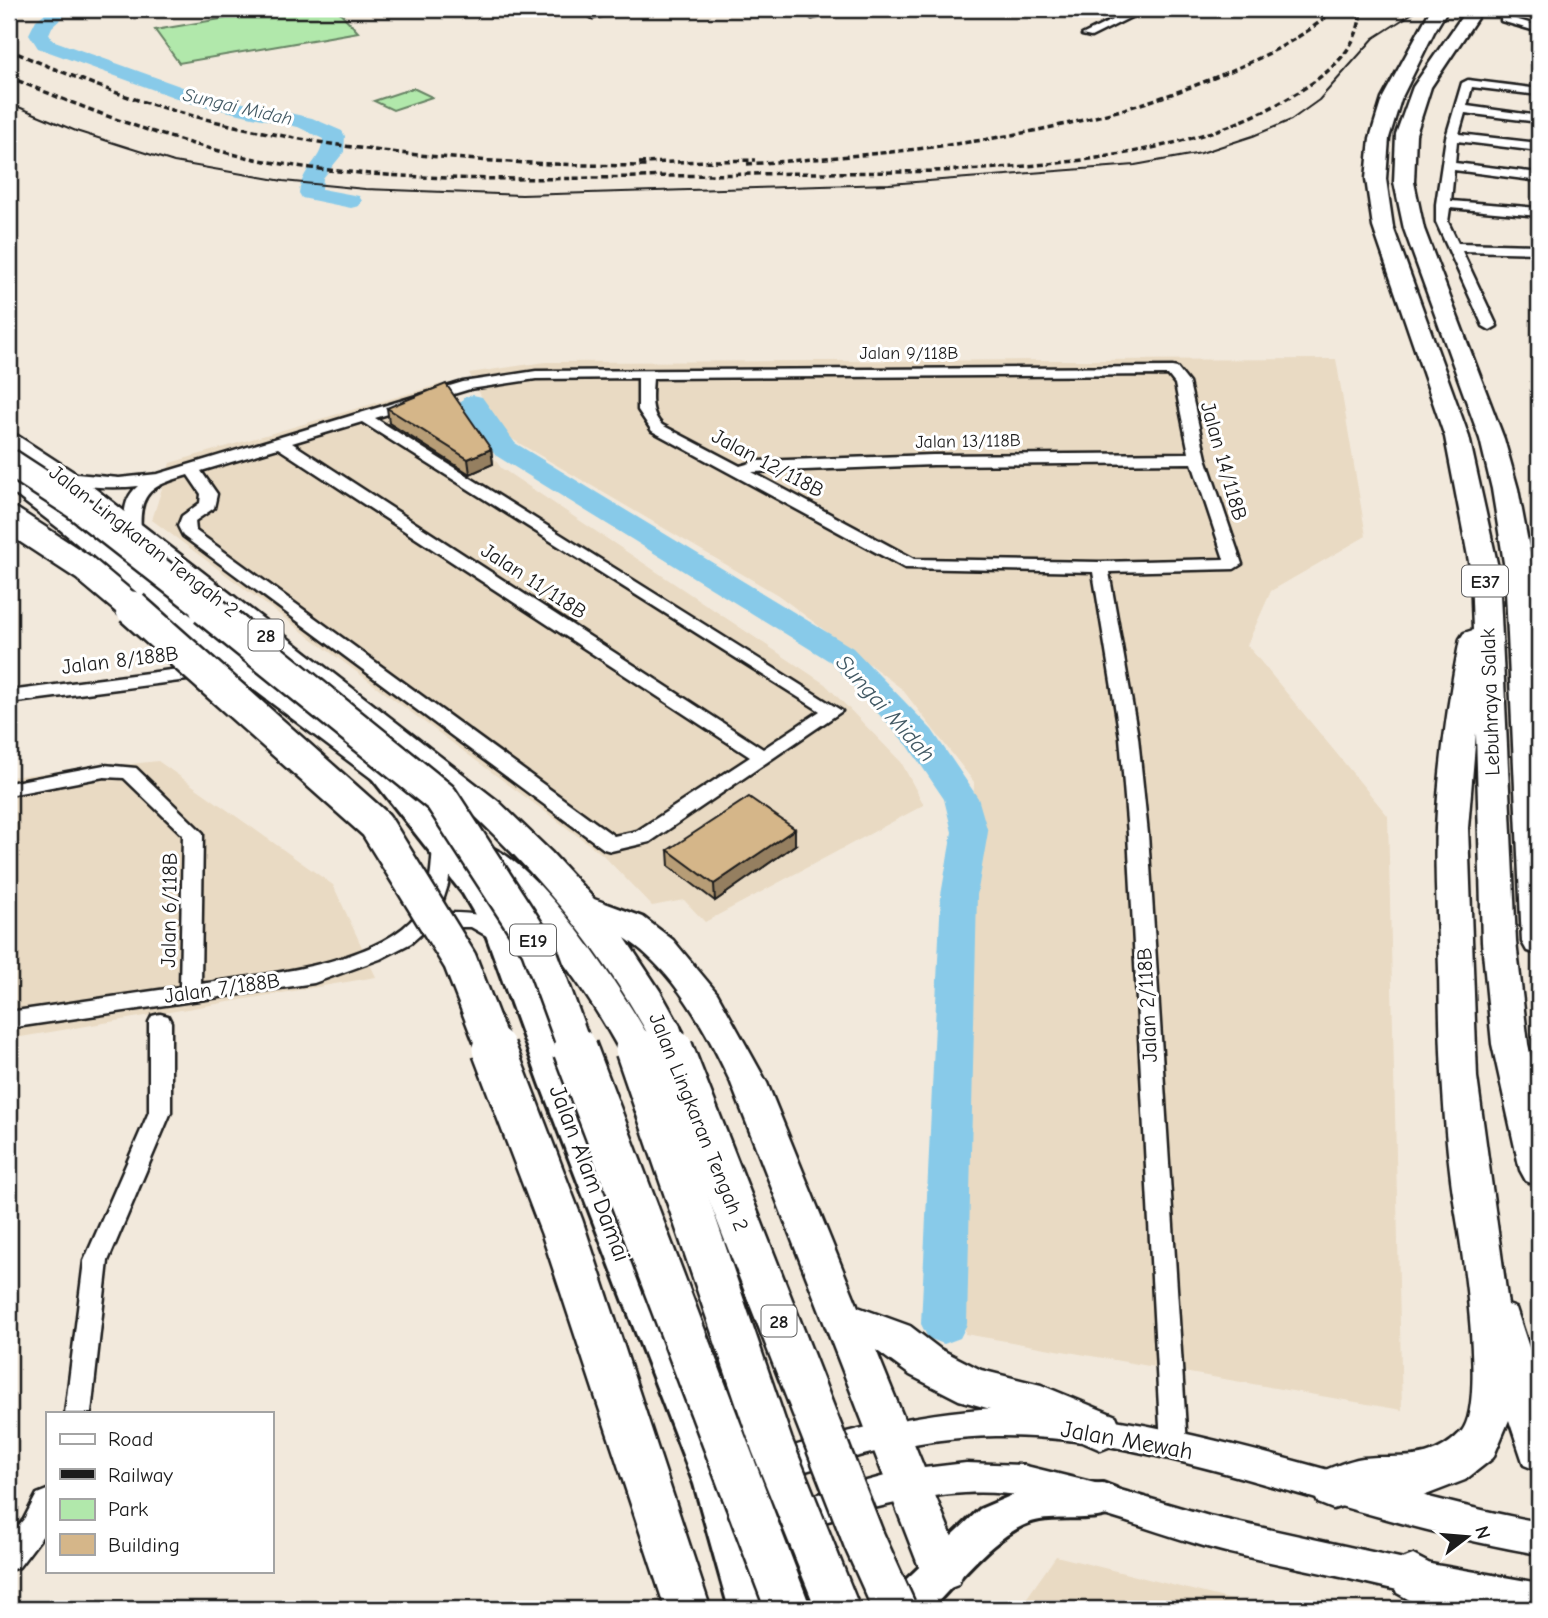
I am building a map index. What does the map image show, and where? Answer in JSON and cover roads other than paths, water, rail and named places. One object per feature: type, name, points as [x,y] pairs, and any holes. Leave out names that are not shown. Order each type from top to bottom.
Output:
[{"type":"highway","name":"Lebuhraya Salak","points":[[1440,9],[1399,82],[1382,120],[1374,165],[1376,197],[1383,227],[1502,570],[1539,942]]},
{"type":"highway","name":"Lebuhraya Salak","points":[[1475,9],[1422,87],[1406,134],[1404,182],[1414,229],[1492,439],[1505,489],[1499,942],[1510,1044],[1539,1170]]},
{"type":"highway","name":"Jalan Lingkaran Tengah 2","points":[[9,441],[66,478],[467,791],[513,833],[585,908],[632,974],[772,1446],[838,1609]]},
{"type":"highway","name":"E19","points":[[9,462],[75,505],[317,695],[441,799],[538,947],[618,1167],[788,1609]]},
{"type":"highway","name":"Jalan Lingkaran Tengah 2","points":[[9,478],[66,521],[235,662],[376,766],[491,860],[552,921],[609,997],[650,1037],[895,1609]]},
{"type":"highway","points":[[9,519],[83,568],[169,639],[376,825],[460,961],[562,1227],[688,1609]]},
{"type":"highway","points":[[1502,570],[1539,660]]},
{"type":"highway","points":[[1333,1488],[1361,1479],[1413,1479],[1450,1466],[1479,1444],[1492,1412],[1493,1371],[1485,1270],[1469,1174],[1459,1077],[1451,828],[1465,690],[1502,570]]},
{"type":"highway","points":[[585,908],[643,932],[676,966],[732,1047],[749,1083],[907,1485],[943,1569]]},
{"type":"highway","points":[[1485,1270],[1539,1451]]},
{"type":"highway","points":[[842,1319],[895,1339],[925,1362],[974,1387],[1041,1404],[1101,1430]]},
{"type":"highway","points":[[1413,1577],[1470,1609]]},
{"type":"main road","name":"Jalan Alam Damai","points":[[376,766],[473,887],[501,936],[561,1099],[712,1485],[748,1609]]},
{"type":"main road","points":[[904,1609],[993,1522],[1036,1503],[1103,1500]]},
{"type":"street","points":[[593,15],[622,9]]},
{"type":"street","points":[[1092,36],[1125,22],[1142,9]]},
{"type":"street","points":[[1505,19],[1539,29]]},
{"type":"street","points":[[1490,326],[1441,222],[1452,137],[1468,83],[1539,92]]},
{"type":"street","points":[[1460,109],[1539,119]]},
{"type":"street","points":[[1452,137],[1539,147]]},
{"type":"street","points":[[1449,166],[1539,177]]},
{"type":"street","points":[[1442,204],[1539,212]]},
{"type":"street","points":[[1454,247],[1539,249]]},
{"type":"street","name":"Jalan 9/118B","points":[[159,480],[468,384],[513,377],[646,373],[1172,371]]},
{"type":"street","name":"Jalan 14/118B","points":[[1172,371],[1182,383],[1198,458],[1234,564]]},
{"type":"street","name":"Jalan 12/118B","points":[[646,373],[645,414],[649,422],[911,564],[1100,567]]},
{"type":"street","points":[[192,470],[209,494],[208,505],[187,519],[189,533],[611,844],[643,837],[833,711],[362,416]]},
{"type":"street","name":"Jalan 11/118B","points":[[281,443],[763,757]]},
{"type":"street","name":"Jalan 13/118B","points":[[739,471],[758,466],[933,460],[1198,458]]},
{"type":"street","points":[[66,478],[119,484],[159,480]]},
{"type":"street","points":[[133,532],[131,507],[135,495],[159,480]]},
{"type":"street","points":[[1100,567],[1234,564]]},
{"type":"street","name":"Jalan 2/118B","points":[[1100,567],[1129,737],[1137,820],[1174,1445]]},
{"type":"street","name":"Jalan 8/188B","points":[[9,697],[195,673],[235,662]]},
{"type":"street","name":"Jalan 6/118B","points":[[9,789],[104,771],[129,772],[193,833],[190,993]]},
{"type":"street","points":[[443,847],[440,877],[424,921],[475,920],[501,936]]},
{"type":"street","name":"Jalan 7/188B","points":[[9,1020],[314,975],[347,966],[395,941],[424,921]]},
{"type":"street","points":[[78,1412],[96,1261],[160,1111],[160,1022]]},
{"type":"street","name":"Jalan Mewah","points":[[712,1485],[887,1434],[960,1423],[1019,1424],[1101,1430],[1174,1445],[1464,1525],[1539,1538]]},
{"type":"street","points":[[726,1535],[907,1485],[966,1478],[1022,1480],[1103,1500],[1209,1532],[1413,1577],[1539,1599]]},
{"type":"street","points":[[9,1557],[34,1528],[46,1505]]},
{"type":"waterway","name":"Sungai Midah","points":[[63,9],[43,24],[39,34],[45,44],[197,99],[305,122],[334,136],[333,152],[312,177],[310,193],[351,201]]},
{"type":"waterway","name":"Sungai Midah","points":[[473,403],[505,449],[842,655],[920,738],[961,798],[970,832],[959,895],[944,1324]]},
{"type":"tram line","points":[[9,103],[76,131],[174,162],[283,181],[365,189],[522,195],[889,184],[1135,165],[1201,153],[1253,136],[1291,120],[1319,100],[1374,38],[1419,9]]},
{"type":"railway","points":[[747,164],[865,155],[983,140],[1099,116],[1155,99],[1244,65],[1292,40],[1336,9]]},
{"type":"railway","points":[[9,77],[77,105],[181,141],[289,165],[347,172],[521,179],[962,170],[1108,156],[1178,142],[1243,121],[1300,91],[1332,67],[1355,36],[1361,9]]},
{"type":"railway","points":[[9,50],[144,102],[283,136],[404,154],[526,163],[649,166]]},
{"type":"railway","points":[[639,163],[755,160]]}]
